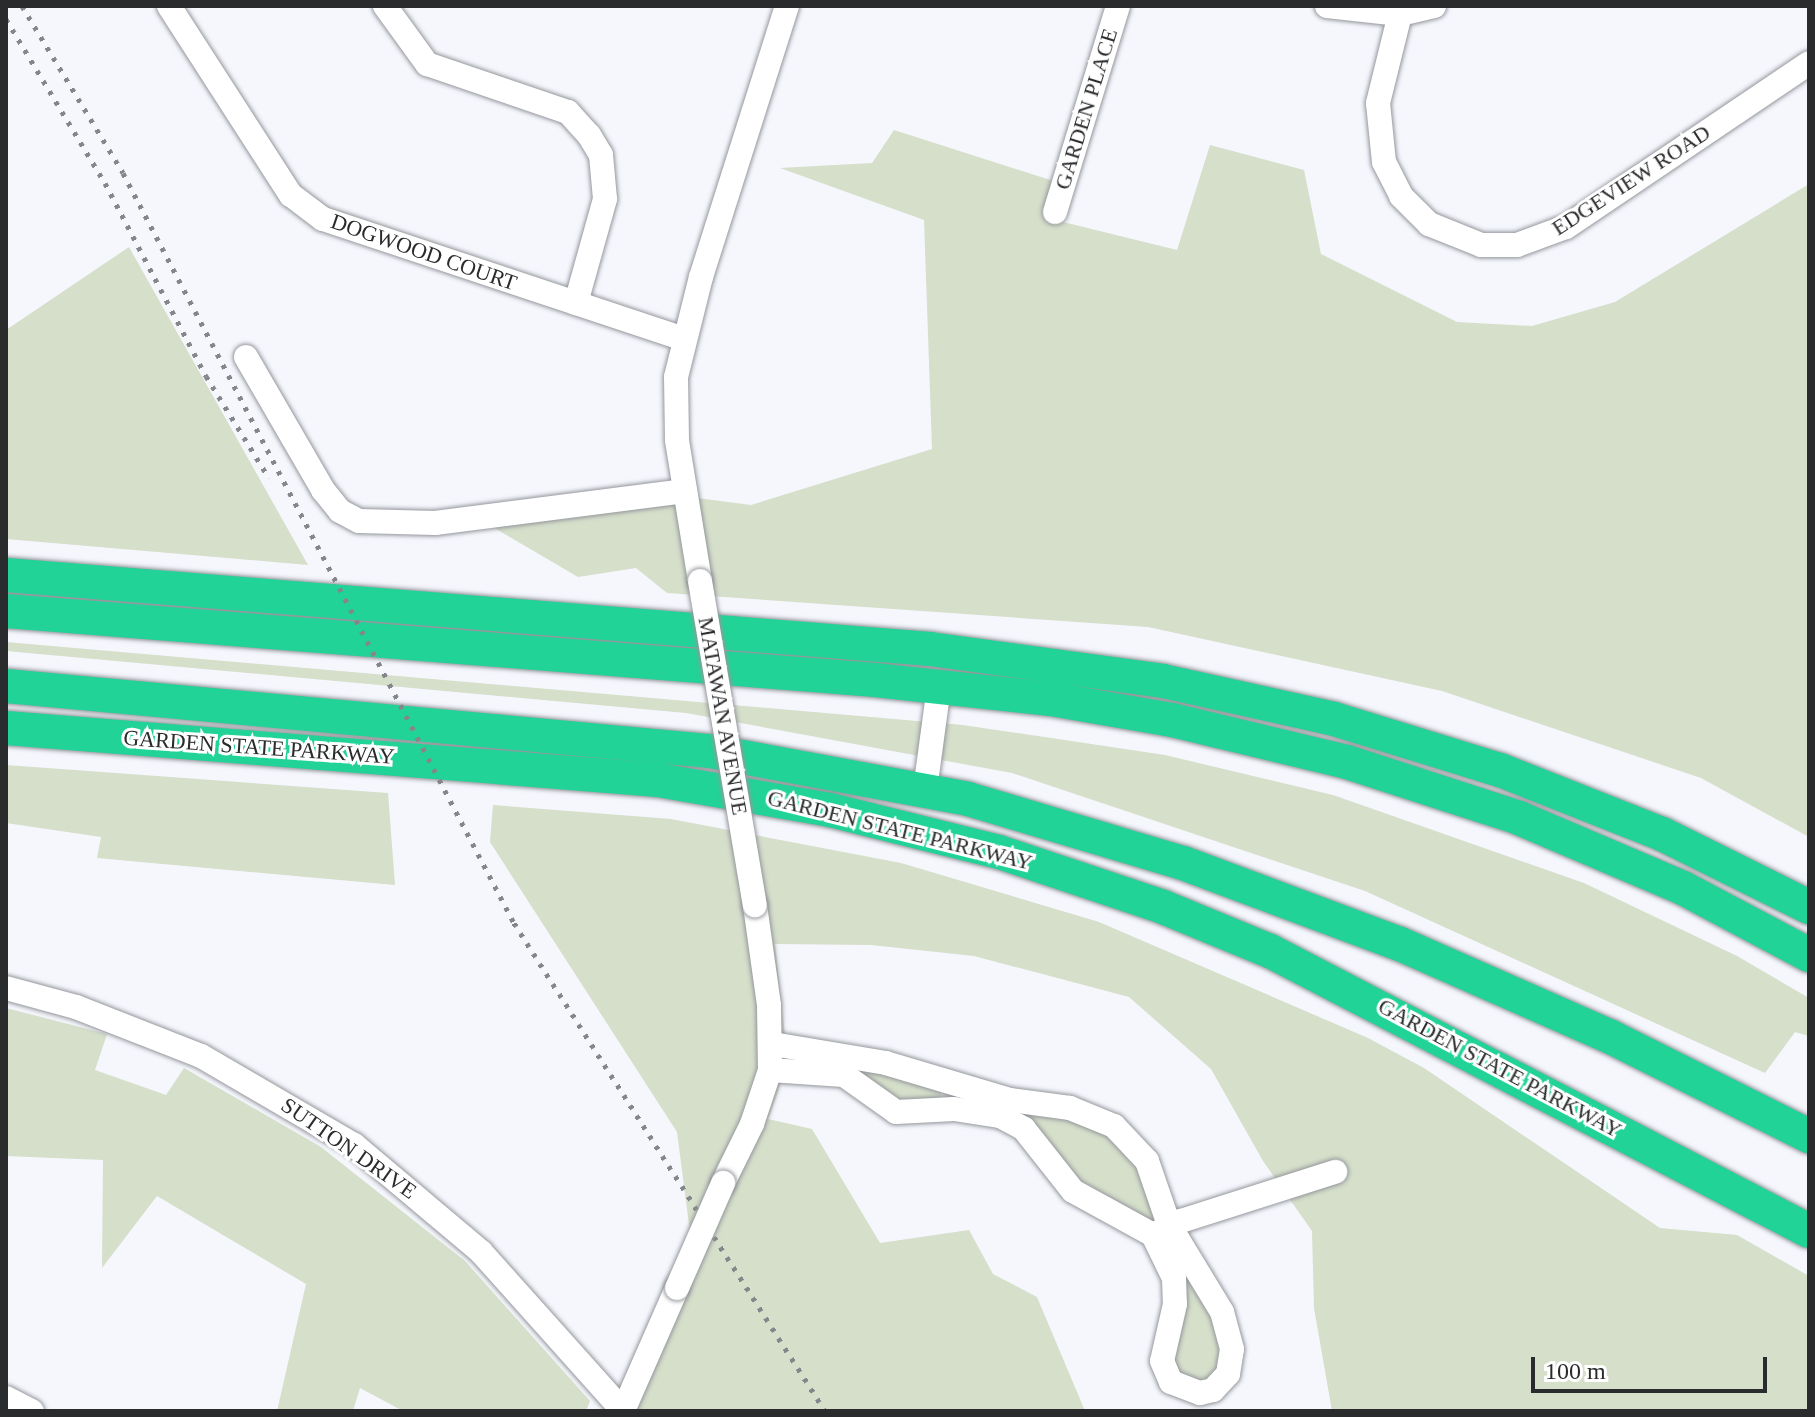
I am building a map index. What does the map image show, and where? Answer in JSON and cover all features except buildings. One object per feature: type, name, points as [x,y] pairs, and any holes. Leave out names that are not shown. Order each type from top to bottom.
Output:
[{"type":"highway","points":[[6,575],[930,649],[1163,681],[1334,719],[1500,770],[1662,834],[1809,907]]},
{"type":"highway","points":[[6,611],[939,686],[1172,720],[1405,779],[1629,863],[1809,955]]},
{"type":"highway","name":"GARDEN STATE PARKWAY","points":[[6,686],[710,751],[925,790],[1116,841],[1345,923],[1609,1036],[1809,1136]]},
{"type":"highway","name":"GARDEN STATE PARKWAY","points":[[6,728],[658,780],[830,810],[999,852],[1149,902],[1270,951],[1809,1231]]},
{"type":"street","points":[[385,6],[427,64],[568,112],[589,135],[601,155],[605,199],[576,303]]},
{"type":"street","name":"MATAWAN AVENUE","points":[[623,1411],[752,1124],[770,1070],[773,1044],[755,905],[685,491],[674,406],[684,339],[787,6]]},
{"type":"street","name":"GARDEN PLACE","points":[[1055,212],[1118,6]]},
{"type":"street","points":[[1327,6],[1400,14],[1434,6]]},
{"type":"street","name":"DOGWOOD COURT","points":[[176,9],[291,195],[323,219],[684,339]]},
{"type":"street","name":"EDGEVIEW ROAD","points":[[1400,14],[1378,103],[1384,162],[1401,196],[1421,218],[1443,233],[1481,245],[1517,245],[1566,227],[1809,63]]},
{"type":"street","points":[[246,357],[323,490],[340,511],[359,521]]},
{"type":"street","points":[[328,521],[435,523],[685,491]]},
{"type":"street","points":[[925,790],[939,686]]},
{"type":"street","name":"SUTTON DRIVE","points":[[6,988],[103,1017],[201,1056],[354,1145],[481,1252],[623,1411]]},
{"type":"street","points":[[770,1070],[846,1066],[896,1112],[955,1097],[1010,1100],[1070,1108],[1114,1126],[1147,1161],[1161,1230],[1174,1278],[1165,1372],[1189,1393],[1213,1390],[1232,1363],[1227,1325],[1161,1230],[1073,1191],[1024,1129],[955,1097],[773,1044]]},
{"type":"street","points":[[1161,1230],[1335,1172]]},
{"type":"street","points":[[6,1398],[32,1411]]},
{"type":"green space","points":[[894,130],[1066,185],[1059,221],[1177,250],[1210,145],[1304,170],[1321,254],[1457,322],[1532,326],[1615,302],[1809,184],[1809,837],[1701,778],[1442,691],[1148,627],[667,593],[636,568],[578,577],[491,526],[682,496],[751,505],[932,449],[924,220],[780,168],[872,163]]},
{"type":"green space","points":[[129,247],[308,565],[6,539],[6,330]]},
{"type":"green space","points":[[6,642],[963,725],[1165,755],[1333,795],[1584,883],[1737,956],[1809,998],[1809,1036],[1795,1032],[1765,1073],[1365,891],[1012,773],[686,713],[6,651]]},
{"type":"green space","points":[[6,765],[388,793],[395,885],[97,858],[101,837],[6,823]]},
{"type":"green space","points":[[493,805],[671,819],[901,863],[1099,922],[1368,1038],[1424,1068],[1660,1228],[1737,1235],[1809,1276],[1809,1411],[1332,1411],[1314,1308],[1312,1231],[1263,1161],[1211,1069],[1129,997],[974,956],[871,945],[775,944],[785,1035],[779,1089],[768,1119],[812,1129],[880,1243],[969,1230],[993,1274],[1037,1297],[1085,1411],[631,1411],[691,1240],[677,1132],[490,842]]},
{"type":"green space","points":[[6,1008],[107,1034],[95,1070],[166,1095],[184,1068],[321,1147],[465,1261],[590,1401],[586,1411],[403,1411],[360,1388],[353,1411],[277,1411],[306,1284],[157,1196],[102,1268],[103,1160],[6,1156]]},
{"type":"green space","points":[[861,1067],[941,1090],[941,1103],[910,1109],[858,1074]]},
{"type":"green space","points":[[965,1097],[1084,1118],[1132,1152],[1157,1219],[1150,1222],[1098,1200]]},
{"type":"green space","points":[[1170,1251],[1213,1316],[1225,1356],[1210,1385],[1173,1377]]},
{"type":"railway","points":[[22,6],[123,173],[514,923],[825,1411]]},
{"type":"railway","points":[[6,19],[105,183],[206,376],[269,478]]}]
